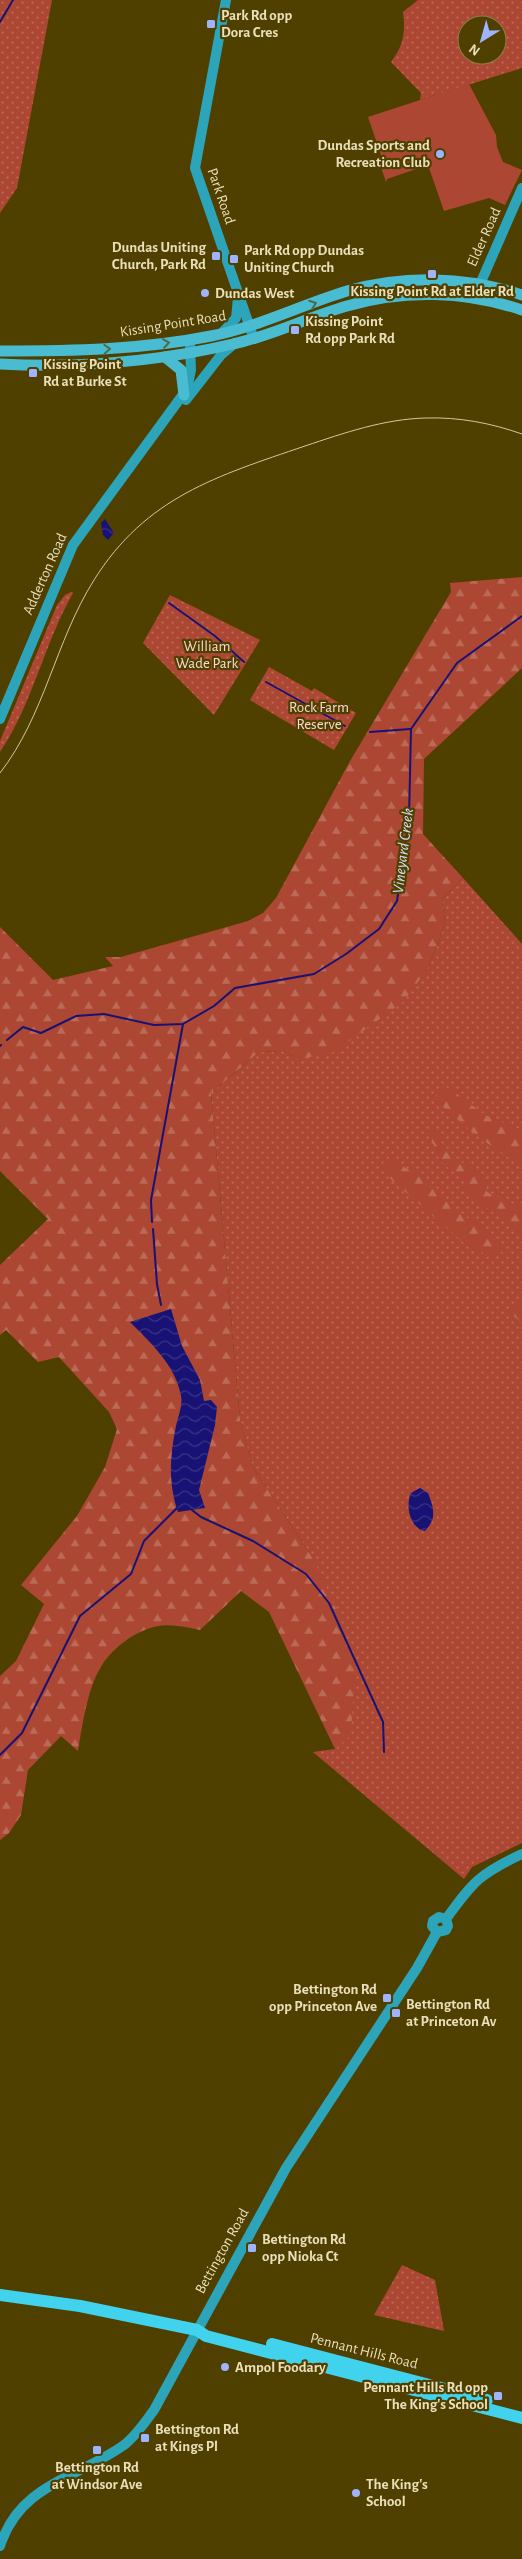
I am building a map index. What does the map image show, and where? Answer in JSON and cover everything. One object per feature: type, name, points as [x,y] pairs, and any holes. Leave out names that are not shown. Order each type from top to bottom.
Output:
[{"type":"highway","name":"Pennant Hills Road","points":[[0,2295],[80,2306],[197,2330],[206,2336],[522,2418]]},
{"type":"highway","name":"Pennant Hills Road","points":[[197,2330],[207,2328],[218,2330],[522,2410]]},
{"type":"main road","name":"Park Road","points":[[226,0],[195,168],[254,338]]},
{"type":"main road","name":"Elder Road","points":[[474,298],[522,188]]},
{"type":"main road","name":"Kissing Point Road","points":[[0,352],[108,349],[190,340],[221,334],[347,291],[379,284],[423,280],[480,284],[522,295]]},
{"type":"main road","points":[[221,334],[236,318],[239,294]]},
{"type":"main road","name":"Kissing Point Road","points":[[0,364],[67,365],[191,353],[234,344],[347,306],[375,299],[425,294],[474,298],[522,310]]},
{"type":"main road","name":"Adderton Road","points":[[0,719],[73,545],[184,395],[191,376],[190,340]]},
{"type":"main road","name":"Adderton Road","points":[[158,430],[178,411],[221,355],[234,344]]},
{"type":"main road","points":[[165,357],[181,370],[184,395]]},
{"type":"main road","name":"Bettington Road","points":[[0,2546],[12,2517],[22,2506],[38,2493],[125,2444],[134,2436],[165,2391],[286,2168],[417,1968],[437,1932],[446,1930],[448,1924],[446,1919],[484,1873],[522,1854]]},
{"type":"green space","points":[[0,0],[52,0],[17,188],[0,213]]},
{"type":"green space","points":[[418,0],[522,0],[522,68],[420,100],[421,93],[391,62],[403,39],[403,12]]},
{"type":"green space","name":"Dundas Sports and Recreation Club","points":[[469,84],[496,135],[497,147],[503,162],[522,170],[505,205],[489,198],[444,211],[428,165],[387,179],[386,182],[380,164],[383,161],[368,117]]},
{"type":"green space","points":[[522,577],[522,668],[424,759],[423,834],[463,878],[442,899],[445,922],[426,971],[403,1002],[334,1052],[300,1059],[283,1051],[259,1052],[211,1093],[240,1419],[252,1466],[314,1560],[341,1620],[355,1665],[351,1735],[335,1749],[269,1612],[241,1591],[200,1630],[163,1625],[149,1628],[115,1649],[103,1664],[94,1680],[85,1710],[78,1751],[61,1736],[28,1770],[21,1815],[9,1833],[0,1840],[0,1676],[16,1661],[44,1604],[21,1585],[77,1516],[105,1467],[117,1429],[109,1412],[59,1357],[38,1362],[6,1330],[0,1335],[0,1265],[48,1219],[0,1171],[0,927],[53,980],[113,966],[105,957],[121,957],[248,921],[263,913],[276,898],[350,761],[451,592],[450,583]]},
{"type":"green space","points":[[73,593],[54,632],[30,694],[0,752],[0,741],[57,605],[65,595]]},
{"type":"green space","name":"William Wade Park","points":[[170,595],[260,640],[214,715],[143,643]]},
{"type":"green space","name":"Rock Farm Reserve","points":[[269,667],[312,691],[314,688],[356,713],[334,750],[250,700]]},
{"type":"green space","points":[[463,878],[522,944],[522,1843],[472,1867],[464,1879],[313,1752],[335,1749],[314,1560],[252,1466],[240,1419],[211,1093],[259,1052],[283,1051],[300,1059],[426,971],[445,922],[442,899]]},
{"type":"green space","points":[[440,1087],[449,1088],[485,1115],[522,1130],[522,1167],[477,1136],[434,1099]]},
{"type":"green space","points":[[435,1129],[440,1141],[460,1162],[469,1165],[485,1179],[487,1192],[522,1208],[522,1240],[496,1215],[468,1195],[463,1188],[468,1184],[440,1161],[429,1133]]},
{"type":"green space","points":[[386,1157],[431,1183],[459,1212],[480,1223],[522,1263],[522,1268],[501,1251],[495,1256],[487,1257],[481,1251],[473,1251],[385,1174],[383,1163]]},
{"type":"green space","points":[[522,1298],[522,1323],[511,1314],[510,1309]]},
{"type":"green space","points":[[402,2265],[435,2280],[444,2331],[374,2315]]},
{"type":"water","points":[[105,519],[114,533],[108,540],[103,535],[101,523]]},
{"type":"water","points":[[171,1309],[182,1346],[200,1380],[204,1401],[211,1400],[217,1407],[215,1425],[199,1490],[205,1508],[178,1512],[171,1480],[171,1469],[172,1448],[181,1407],[181,1396],[174,1375],[162,1356],[130,1322]]},
{"type":"water","points":[[420,1488],[428,1493],[433,1509],[433,1517],[425,1531],[416,1526],[412,1521],[409,1510],[411,1493]]},
{"type":"waterway","points":[[0,22],[13,0]]},
{"type":"waterway","points":[[169,603],[215,636],[244,662]]},
{"type":"waterway","name":"Vineyard Creek","points":[[7,1040],[23,1027],[41,1033],[76,1016],[104,1014],[154,1025],[183,1024],[214,1006],[235,988],[314,974],[346,954],[379,929],[397,901],[409,819],[411,729],[457,663],[522,616]]},
{"type":"waterway","points":[[266,682],[345,726]]},
{"type":"waterway","points":[[370,732],[410,729]]},
{"type":"waterway","points":[[152,1222],[151,1200],[183,1024]]},
{"type":"waterway","points":[[153,1229],[157,1284],[161,1305]]},
{"type":"waterway","points":[[0,1755],[22,1733],[80,1616],[131,1574],[144,1541],[177,1508]]},
{"type":"waterway","points":[[192,1510],[201,1517],[253,1541],[306,1574],[329,1603],[383,1722],[384,1752]]},
{"type":"tram line","points":[[0,773],[28,727],[69,628],[94,580],[114,552],[137,528],[160,509],[186,493],[242,468],[364,427],[410,419],[451,419],[487,424],[522,434]]},
{"type":"place","name":"Park Rd opp Dora Cres","points":[[211,24]]},
{"type":"place","name":"Dundas Sports and Recreation Club","points":[[440,154]]},
{"type":"place","name":"Dundas Uniting Church, Park Rd","points":[[216,256]]},
{"type":"place","name":"Park Rd opp Dundas Uniting Church","points":[[234,259]]},
{"type":"place","name":"Kissing Point Rd at Elder Rd","points":[[432,274]]},
{"type":"place","name":"Dundas West","points":[[205,293]]},
{"type":"place","name":"Kissing Point Rd opp Park Rd","points":[[295,330]]},
{"type":"place","name":"Kissing Point Rd at Burke St","points":[[33,373]]},
{"type":"place","name":"Bettington Rd opp Princeton Ave","points":[[387,1998]]},
{"type":"place","name":"Bettington Rd at Princeton Av","points":[[396,2013]]},
{"type":"place","name":"Bettington Rd opp Nioka Ct","points":[[252,2248]]},
{"type":"place","name":"Ampol Foodary","points":[[225,2367]]},
{"type":"place","name":"Pennant Hills Rd opp The King's School","points":[[498,2396]]},
{"type":"place","name":"Bettington Rd at Kings Pl","points":[[145,2438]]},
{"type":"place","name":"Bettington Rd at Windsor Ave","points":[[97,2450]]},
{"type":"place","name":"The King's School","points":[[356,2493]]}]
